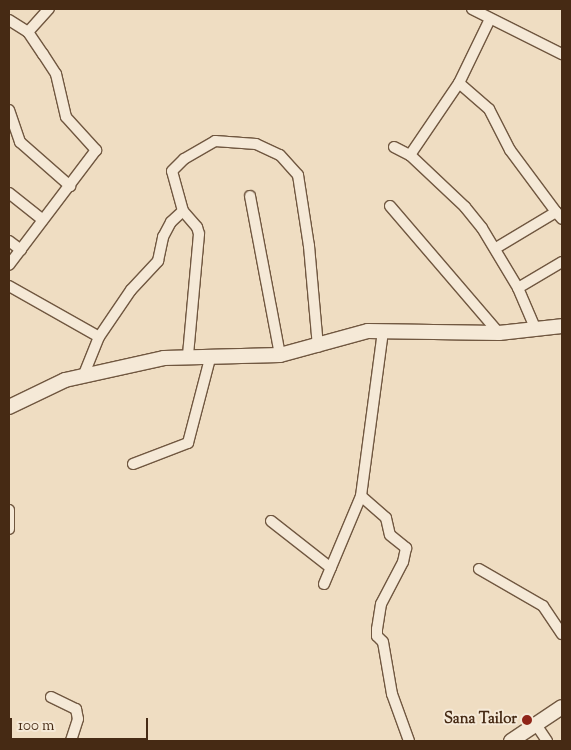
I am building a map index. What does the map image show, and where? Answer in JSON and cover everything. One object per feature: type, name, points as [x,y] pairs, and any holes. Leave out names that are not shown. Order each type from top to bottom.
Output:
[{"type":"street","points":[[28,32],[49,9]]},
{"type":"street","points":[[472,9],[562,54]]},
{"type":"street","points":[[410,154],[460,83],[490,19]]},
{"type":"street","points":[[9,20],[28,32],[56,74],[66,117],[96,150],[9,266]]},
{"type":"street","points":[[460,83],[489,109],[510,150],[559,216],[496,248]]},
{"type":"street","points":[[9,110],[20,142],[70,186]]},
{"type":"street","points":[[188,356],[199,234],[197,226],[183,211],[172,171],[184,158],[215,141],[256,144],[280,155],[298,176],[309,246],[318,347]]},
{"type":"street","points":[[394,147],[410,154],[465,207],[496,248],[518,288],[536,330]]},
{"type":"street","points":[[9,193],[43,220]]},
{"type":"street","points":[[250,196],[280,355]]},
{"type":"street","points":[[390,206],[499,333]]},
{"type":"street","points":[[84,374],[99,337],[131,290],[158,261],[163,238],[171,222],[183,211]]},
{"type":"street","points":[[9,241],[21,250]]},
{"type":"street","points":[[518,288],[562,262]]},
{"type":"street","points":[[9,286],[99,337]]},
{"type":"street","points":[[9,407],[39,391],[84,374],[188,356],[280,355],[318,347],[368,331],[499,333],[562,326]]},
{"type":"street","points":[[324,584],[361,496],[383,332]]},
{"type":"street","points":[[133,464],[188,443],[211,355]]},
{"type":"street","points":[[361,496],[386,518],[390,535],[406,548],[403,562],[380,604],[377,636],[383,642],[392,694],[409,741]]},
{"type":"street","points":[[9,510],[9,529]]},
{"type":"street","points":[[271,521],[331,568]]},
{"type":"street","points":[[479,569],[543,606],[562,634]]},
{"type":"street","points":[[50,697],[76,709],[78,719],[71,741]]},
{"type":"street","points":[[511,741],[538,726],[562,707]]},
{"type":"street","points":[[538,726],[547,741]]},
{"type":"place","name":"Sana Tailor","points":[[527,720]]}]
